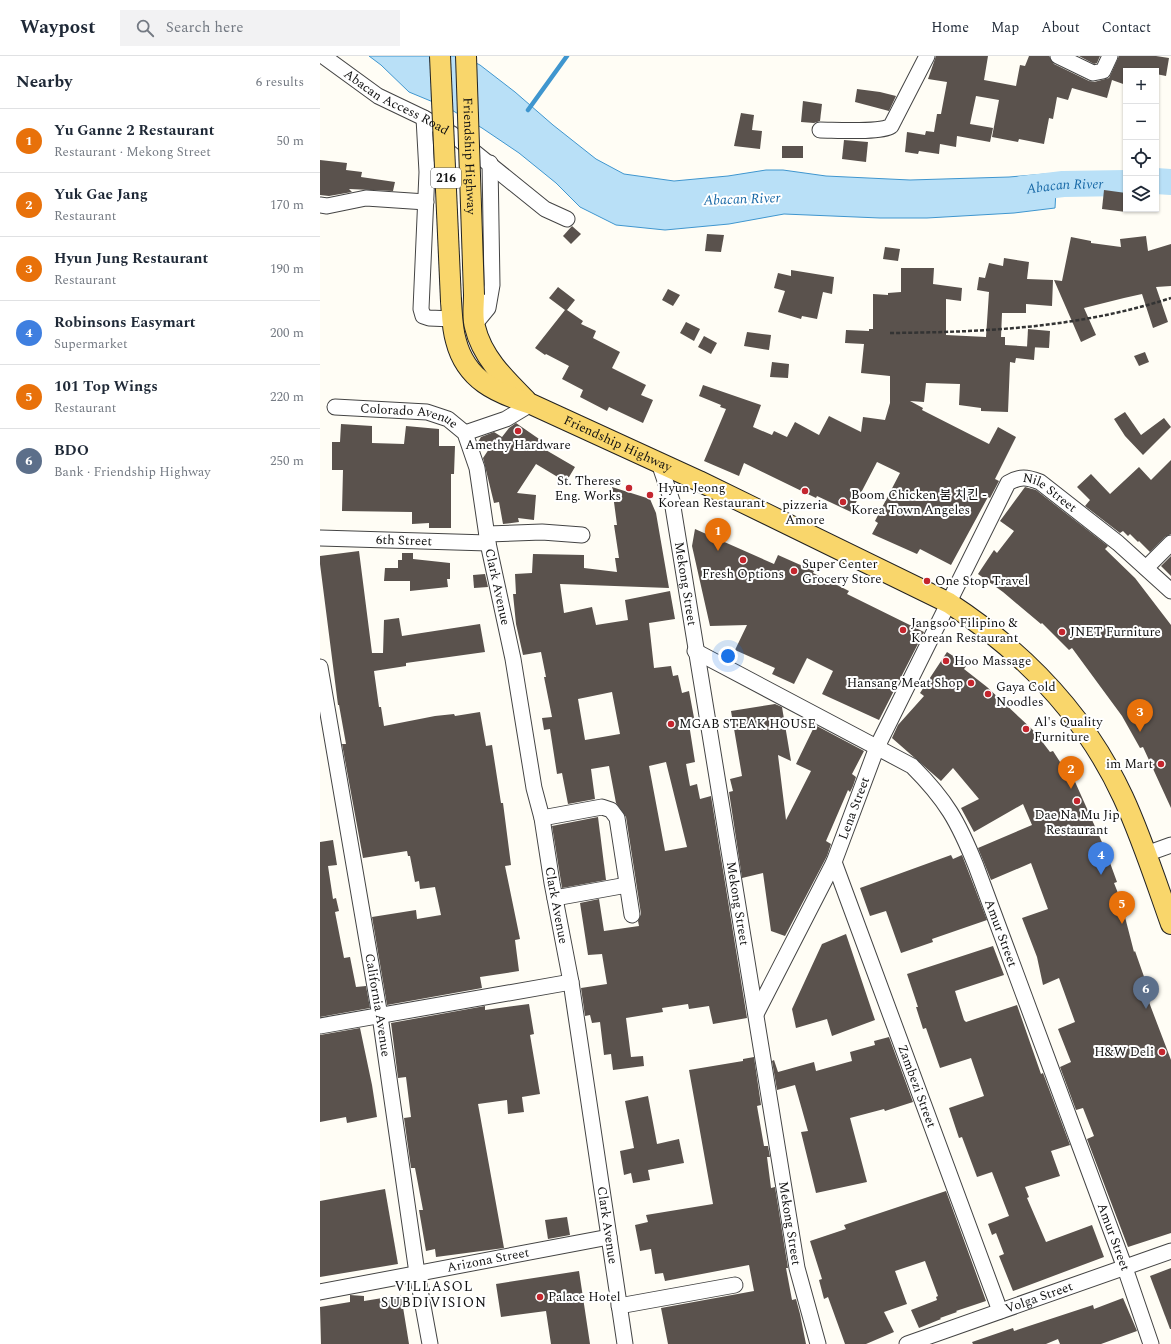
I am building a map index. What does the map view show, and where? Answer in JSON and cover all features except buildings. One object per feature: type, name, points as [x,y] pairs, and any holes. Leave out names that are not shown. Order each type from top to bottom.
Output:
[{"type":"main road","name":"Friendship Highway","points":[[440,56],[452,310],[456,342],[475,376],[488,387],[508,397],[531,404],[659,463],[949,603],[983,625],[1033,668],[1077,720],[1107,766],[1123,796],[1171,924]]},
{"type":"main road","name":"Friendship Highway","points":[[466,56],[474,325],[480,343],[492,363],[505,379],[531,404]]},
{"type":"street","name":"Abacan Access Road","points":[[323,56],[378,96],[424,118],[452,134],[511,183],[545,208],[567,219]]},
{"type":"street","points":[[820,130],[883,129],[891,126],[928,56]]},
{"type":"street","points":[[1058,56],[1093,73],[1103,71],[1110,56]]},
{"type":"street","points":[[424,118],[427,172],[421,309],[423,316],[429,318],[452,310]]},
{"type":"street","points":[[474,325],[488,308],[492,285],[490,164]]},
{"type":"street","points":[[320,205],[327,206],[366,198],[426,202]]},
{"type":"street","points":[[465,433],[506,419],[531,404]]},
{"type":"street","name":"Colorado Avenue","points":[[335,407],[427,412],[448,419],[465,433],[477,468]]},
{"type":"street","name":"Mekong Street","points":[[659,463],[672,501],[695,651],[756,1012],[797,1268],[818,1344]]},
{"type":"street","name":"Clark Avenue","points":[[477,468],[487,539],[513,659],[534,788],[542,818],[571,982],[625,1344]]},
{"type":"street","name":"Nile Street","points":[[949,603],[1008,483],[1018,477],[1029,477],[1040,482],[1118,543],[1171,591]]},
{"type":"street","name":"6th Street","points":[[320,538],[487,539],[542,532],[582,535]]},
{"type":"street","points":[[1146,568],[1171,543]]},
{"type":"street","name":"Lena Street","points":[[756,1012],[834,862],[877,747],[949,603]]},
{"type":"street","name":"Amur Street","points":[[695,651],[912,766],[936,790],[952,813],[965,839],[1125,1268],[1151,1344]]},
{"type":"street","name":"California Avenue","points":[[320,667],[380,1016],[417,1273],[430,1344]]},
{"type":"street","points":[[542,818],[602,807],[612,810],[617,818],[632,915]]},
{"type":"street","points":[[1146,854],[1171,845]]},
{"type":"street","name":"Zambezi Street","points":[[834,862],[1000,1311]]},
{"type":"street","points":[[555,898],[627,885]]},
{"type":"street","points":[[320,1026],[571,982]]},
{"type":"street","name":"Arizona Street","points":[[320,1292],[609,1237]]},
{"type":"street","name":"Volga Street","points":[[906,1344],[1171,1251]]},
{"type":"street","points":[[619,1306],[734,1285]]},
{"type":"path","points":[[890,333],[961,332],[1057,324],[1105,316],[1171,298]]},
{"type":"water","points":[[369,56],[462,56],[480,65],[596,159],[624,174],[674,181],[728,176],[766,170],[783,170],[826,176],[910,180],[1009,177],[1057,173],[1055,208],[1014,213],[927,218],[880,218],[784,214],[729,224],[665,230],[616,225],[580,207],[556,183],[519,153],[482,128],[450,109],[409,92],[381,65]]},
{"type":"waterway","points":[[528,110],[567,56]]},
{"type":"waterway","name":"Abacan River","points":[[1159,181],[1171,182]]},
{"type":"waterway","name":"Abacan River","points":[[1022,189],[1063,184],[1123,183]]},
{"type":"place","name":"Amethy Hardware","points":[[518,431]]},
{"type":"place","name":"St. Therese Eng. Works","points":[[629,488]]},
{"type":"place","name":"pizzeria Amore","points":[[805,491]]},
{"type":"place","name":"Hyun Jeong Korean Restaurant","points":[[650,495]]},
{"type":"place","name":"Boom Chicken 붐 치킨 - Korea Town Angeles","points":[[843,502]]},
{"type":"place","name":"Yu Ganne 2 Restaurant","points":[[718,551]]},
{"type":"place","name":"Fresh Options","points":[[743,560]]},
{"type":"place","name":"Super Center Grocery Store","points":[[794,571]]},
{"type":"place","name":"One Stop Travel","points":[[927,581]]},
{"type":"place","name":"Jangsoo Filipino & Korean Restaurant","points":[[903,630]]},
{"type":"place","name":"JNET Furniture","points":[[1062,632]]},
{"type":"place","name":"Hoo Massage","points":[[946,661]]},
{"type":"place","name":"Hansang Meat Shop","points":[[971,683]]},
{"type":"place","name":"Gaya Cold Noodles","points":[[988,694]]},
{"type":"place","name":"MGAB STEAK HOUSE","points":[[671,724]]},
{"type":"place","name":"Al's Quality Furniture","points":[[1026,729]]},
{"type":"place","name":"Hyun Jung Restaurant","points":[[1140,732]]},
{"type":"place","name":"im Mart","points":[[1161,764]]},
{"type":"place","name":"Yuk Gae Jang","points":[[1071,789]]},
{"type":"place","name":"Dae Na Mu Jip Restaurant","points":[[1077,801]]},
{"type":"place","name":"Robinsons Easymart","points":[[1101,875]]},
{"type":"place","name":"101 Top Wings","points":[[1122,924]]},
{"type":"place","name":"BDO","points":[[1146,1009]]},
{"type":"place","name":"H&W Deli","points":[[1162,1052]]},
{"type":"place","name":"Palace Hotel","points":[[540,1297]]},
{"type":"district","name":"VILLASOL SUBDIVISION","points":[[434,1294]]}]
